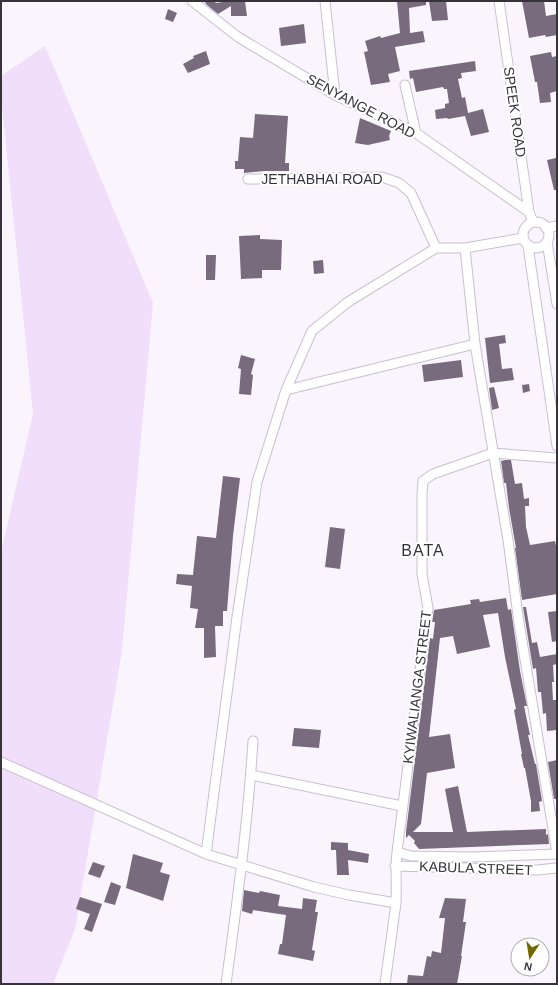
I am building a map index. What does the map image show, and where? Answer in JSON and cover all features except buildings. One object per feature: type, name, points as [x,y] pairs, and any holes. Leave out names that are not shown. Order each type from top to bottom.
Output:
[{"type":"street","name":"SENYANGE ROAD","points":[[192,1],[238,37],[335,95],[416,133],[529,212]]},
{"type":"street","points":[[325,1],[335,95]]},
{"type":"street","name":"SPEEK ROAD","points":[[499,1],[529,212],[533,222]]},
{"type":"street","points":[[405,85],[416,133]]},
{"type":"street","name":"JETHABHAI ROAD","points":[[248,179],[382,177],[399,182],[411,192],[436,248]]},
{"type":"street","points":[[557,304],[551,238],[546,228],[538,222],[533,222],[528,224],[525,228],[523,238],[528,246],[557,446]]},
{"type":"street","points":[[546,228],[557,226]]},
{"type":"street","points":[[206,854],[237,617],[257,482],[286,390],[312,331],[348,302],[436,248],[465,248],[523,238]]},
{"type":"street","points":[[528,246],[538,248],[543,246],[551,238]]},
{"type":"street","points":[[397,852],[410,856],[472,857],[557,853],[475,344],[465,248]]},
{"type":"street","points":[[286,390],[475,344]]},
{"type":"street","name":"KYIWALIANGA STREET","points":[[385,984],[396,903],[397,890],[395,866],[428,608],[422,574],[422,495],[424,481],[433,474],[493,452],[557,458]]},
{"type":"street","points":[[226,984],[242,865],[253,741]]},
{"type":"street","points":[[1,762],[206,854],[321,889],[396,903]]},
{"type":"street","points":[[251,774],[402,806]]},
{"type":"street","name":"KABULA STREET","points":[[395,866],[537,870],[557,868]]},
{"type":"shaded area","points":[[45,46],[153,303],[122,651],[75,929],[53,984],[1,984],[1,552],[33,414],[1,96],[1,76]]},
{"type":"district","name":"BATA","points":[[423,550]]}]
